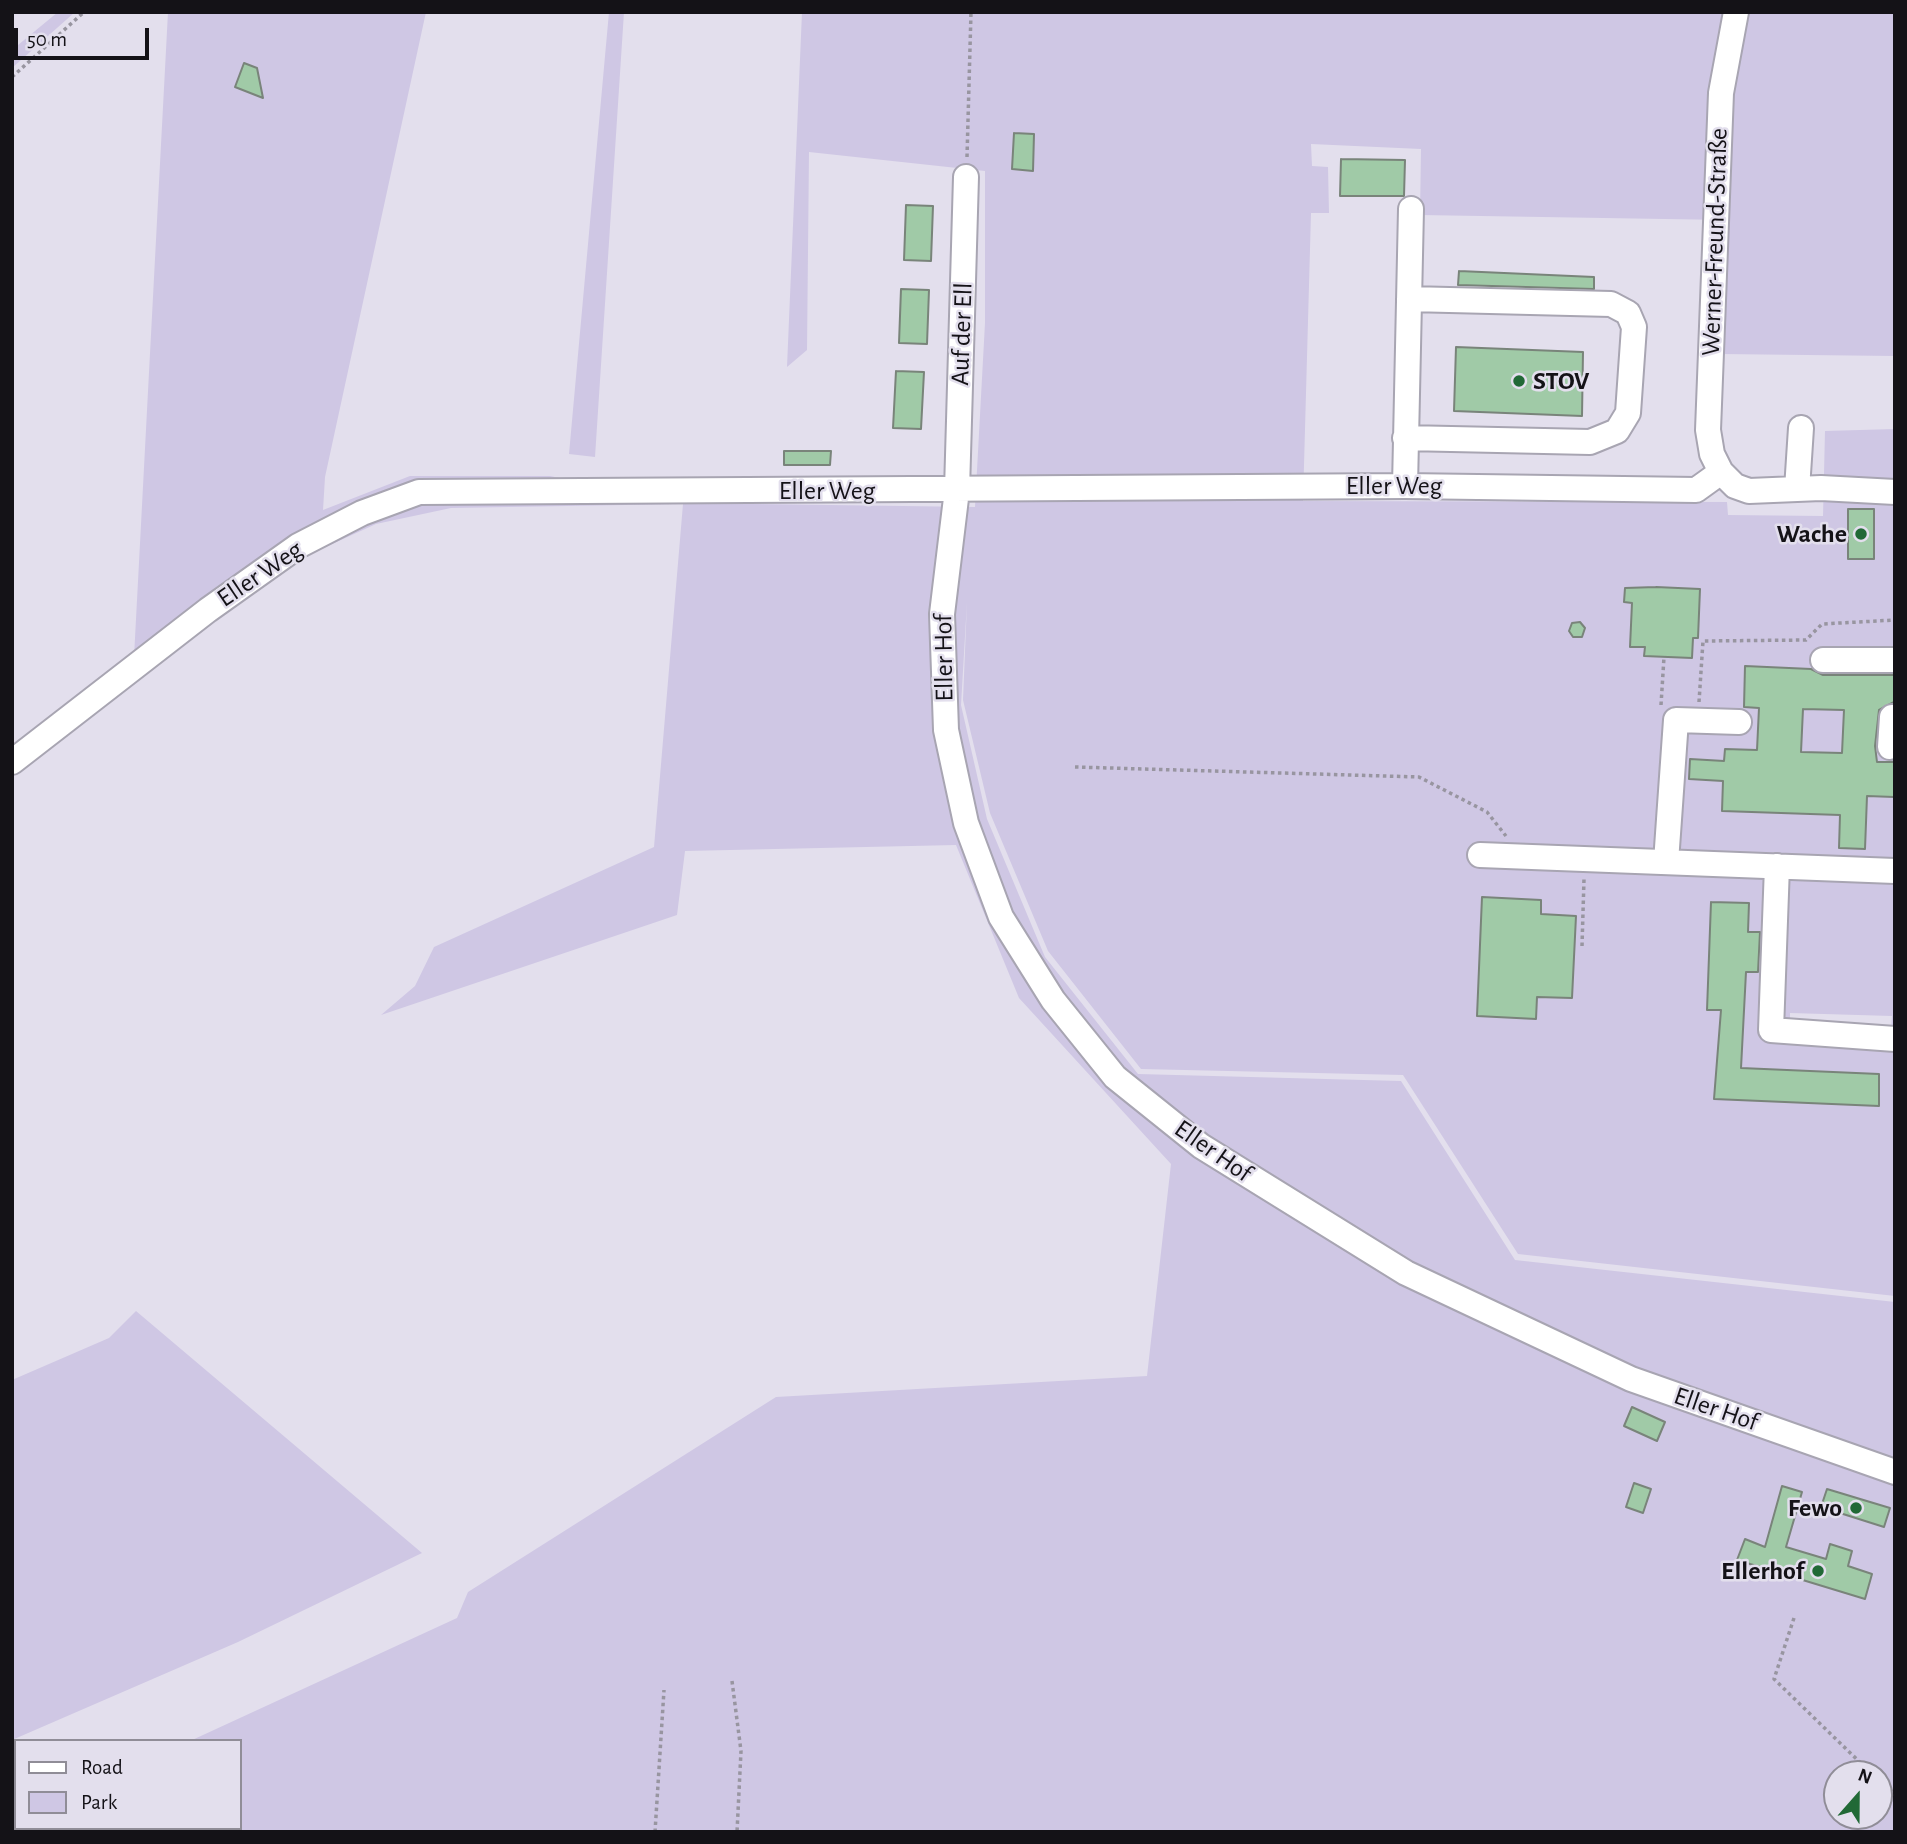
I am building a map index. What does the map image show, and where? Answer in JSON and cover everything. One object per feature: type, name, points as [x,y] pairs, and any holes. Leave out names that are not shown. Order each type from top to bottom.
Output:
[{"type":"street","name":"Werner-Freund-Straße","points":[[1721,472],[1712,454],[1709,416],[1721,93],[1736,12]]},
{"type":"street","name":"Auf der Ell","points":[[957,490],[967,177]]},
{"type":"street","points":[[1405,486],[1412,209]]},
{"type":"street","points":[[1405,438],[1590,442],[1617,431],[1628,413],[1634,327],[1628,313],[1611,304],[1409,299]]},
{"type":"street","points":[[1797,489],[1801,428]]},
{"type":"street","name":"Eller Weg","points":[[12,762],[208,610],[298,546],[362,513],[419,492],[1405,486],[1696,489],[1721,472]]},
{"type":"street","points":[[1721,472],[1735,486],[1749,491],[1797,489],[1895,492]]},
{"type":"street","name":"Eller Hof","points":[[957,490],[942,614],[946,730],[966,823],[1001,917],[1053,1000],[1115,1077],[1201,1146],[1295,1207],[1406,1273],[1631,1379],[1895,1472]]},
{"type":"street","points":[[1822,660],[1895,660]]},
{"type":"street","points":[[1890,747],[1892,717],[1895,717]]},
{"type":"street","points":[[1667,862],[1687,720],[1739,722]]},
{"type":"street","points":[[1480,855],[1895,871]]},
{"type":"street","points":[[1777,866],[1771,1030],[1895,1039]]},
{"type":"path","points":[[12,77],[85,12]]},
{"type":"path","points":[[681,12],[703,12]]},
{"type":"path","points":[[967,177],[971,12]]},
{"type":"path","points":[[1664,657],[1661,711],[1687,720],[1703,641],[1806,640],[1822,624],[1895,621]]},
{"type":"path","points":[[1075,767],[1419,777],[1487,812],[1503,831],[1517,857]]},
{"type":"path","points":[[1583,946],[1585,859]]},
{"type":"path","points":[[1794,1618],[1774,1679],[1858,1760]]},
{"type":"path","points":[[732,1681],[741,1751],[737,1832]]},
{"type":"path","points":[[655,1832],[664,1690]]},
{"type":"green space","points":[[58,12],[75,12],[12,68],[12,50]]},
{"type":"green space","points":[[168,12],[426,12],[325,477],[323,510],[410,476],[550,476],[683,503],[975,507],[985,323],[985,171],[809,152],[807,350],[787,367],[802,12],[1895,12],[1895,356],[1720,354],[1726,220],[1420,215],[1421,149],[1311,144],[1312,166],[1328,167],[1329,213],[1311,213],[1303,501],[1727,502],[1728,515],[1823,516],[1825,431],[1895,429],[1895,1296],[1518,1254],[1403,1075],[1141,1069],[1048,951],[990,813],[963,700],[967,602],[961,705],[987,819],[1045,957],[1138,1074],[1401,1081],[1515,1260],[1895,1302],[1895,1832],[12,1832],[14,1822],[14,1830],[242,1830],[242,1739],[194,1739],[457,1618],[468,1592],[776,1397],[1147,1376],[1171,1164],[1019,998],[956,845],[685,851],[677,915],[381,1015],[415,986],[434,947],[654,847],[683,504],[451,508],[376,524],[297,560],[133,676]],"holes":[[[1790,1013],[1892,1016],[1891,1031],[1790,1020]]]},
{"type":"green space","points":[[609,12],[624,12],[595,457],[569,454]]},
{"type":"green space","points":[[136,1311],[422,1553],[238,1642],[12,1740],[12,1380],[109,1338]]},
{"type":"building","points":[[244,63],[257,68],[263,98],[235,87]]},
{"type":"building","points":[[1014,133],[1034,134],[1033,171],[1012,169]]},
{"type":"building","points":[[1341,159],[1405,160],[1404,196],[1340,196]]},
{"type":"building","points":[[906,205],[933,206],[931,261],[904,260]]},
{"type":"building","points":[[1459,271],[1594,277],[1594,289],[1458,285]]},
{"type":"building","points":[[901,289],[929,290],[927,344],[899,343]]},
{"type":"building","name":"STOV","points":[[1456,347],[1583,352],[1582,416],[1454,411]]},
{"type":"building","points":[[896,371],[924,372],[921,429],[893,428]]},
{"type":"building","points":[[784,451],[831,451],[830,465],[784,465]]},
{"type":"building","name":"Wache","points":[[1848,509],[1874,509],[1874,559],[1848,559]]},
{"type":"building","points":[[1625,588],[1700,589],[1698,638],[1693,638],[1692,658],[1644,656],[1645,647],[1630,647],[1632,603],[1624,602]]},
{"type":"building","points":[[1580,622],[1585,628],[1582,637],[1573,637],[1569,631],[1572,623]]},
{"type":"building","points":[[1745,666],[1811,669],[1823,675],[1895,675],[1894,702],[1879,710],[1875,746],[1877,762],[1895,762],[1894,797],[1867,796],[1865,849],[1839,848],[1840,815],[1722,811],[1723,781],[1689,779],[1690,759],[1724,761],[1725,749],[1757,750],[1759,708],[1744,707]],"holes":[[[1803,709],[1844,710],[1842,753],[1801,752]]]},
{"type":"building","points":[[1482,897],[1541,900],[1541,914],[1576,916],[1572,998],[1537,997],[1536,1019],[1477,1016]]},
{"type":"building","points":[[1711,902],[1749,903],[1748,932],[1760,932],[1758,972],[1746,972],[1741,1068],[1879,1074],[1879,1106],[1714,1099],[1721,1010],[1707,1010]]},
{"type":"building","points":[[1632,1407],[1665,1422],[1657,1441],[1624,1426]]},
{"type":"building","points":[[1634,1483],[1651,1489],[1643,1513],[1626,1507]]},
{"type":"building","name":"Ellerhof","points":[[1782,1486],[1802,1492],[1786,1547],[1826,1559],[1830,1544],[1852,1551],[1848,1566],[1872,1574],[1865,1599],[1737,1560],[1745,1539],[1765,1547]]},
{"type":"building","name":"Fewo","points":[[1827,1489],[1890,1508],[1884,1527],[1821,1507]]},
{"type":"place","name":"STOV","points":[[1519,381]]},
{"type":"place","name":"Wache","points":[[1861,534]]},
{"type":"place","name":"Fewo","points":[[1856,1508]]},
{"type":"place","name":"Ellerhof","points":[[1818,1571]]}]
